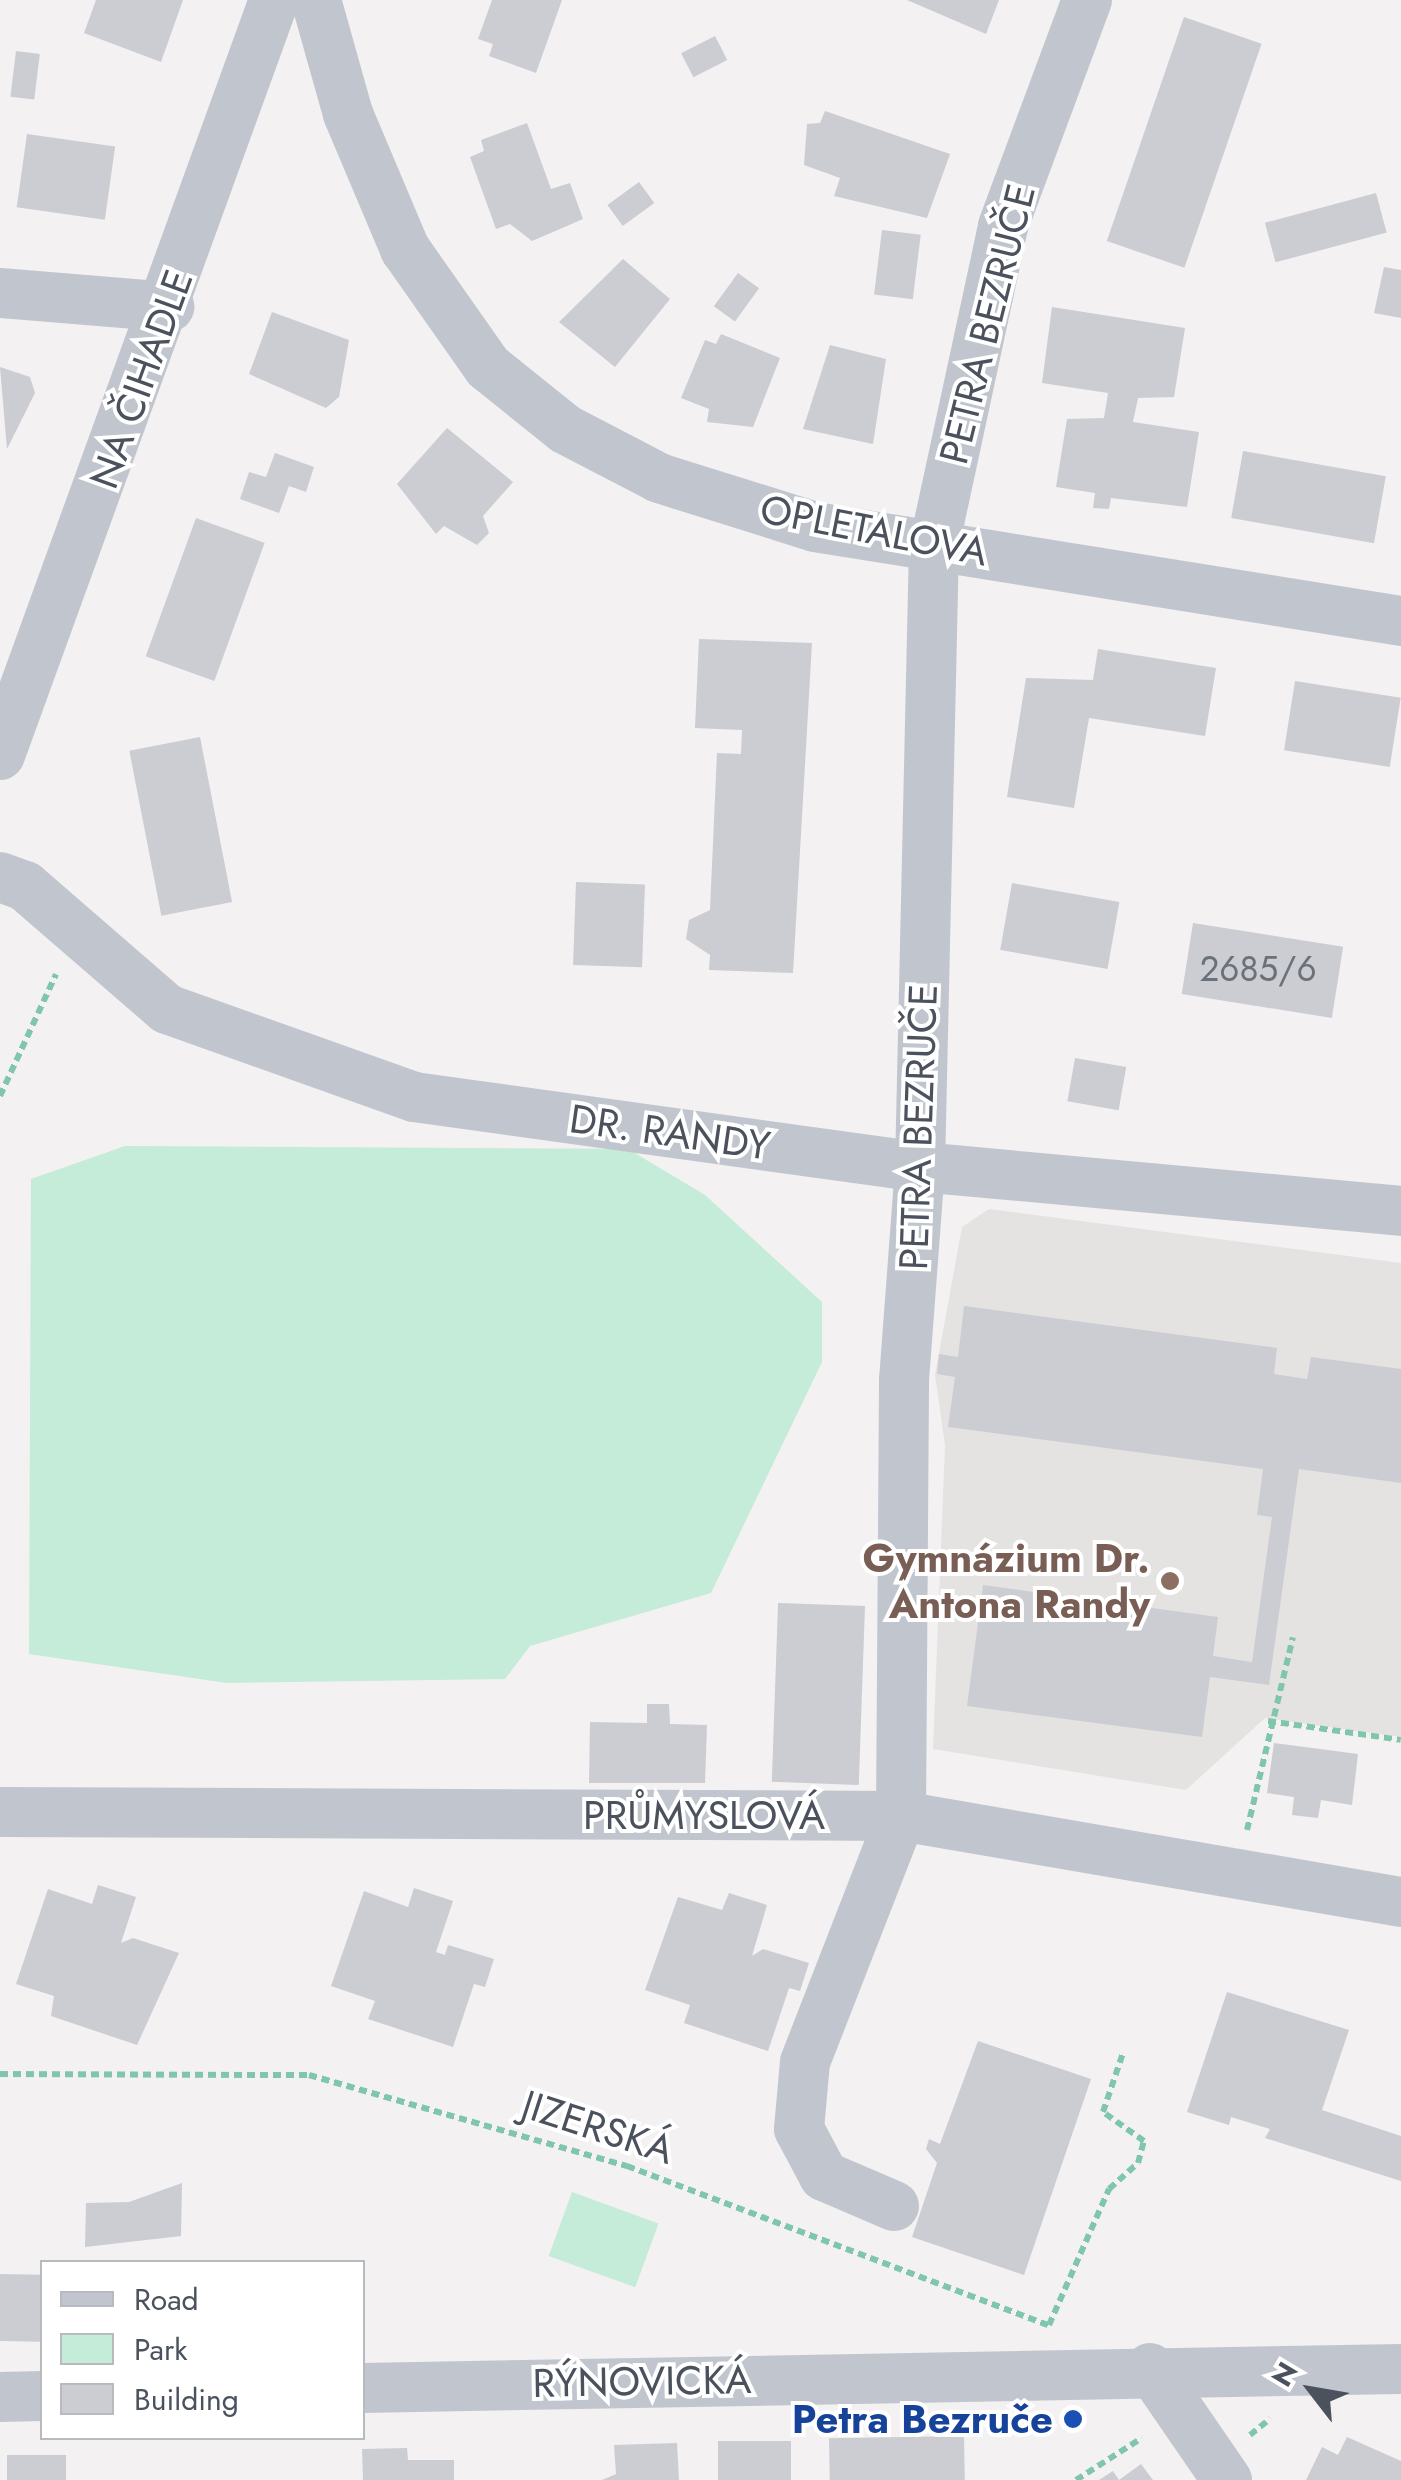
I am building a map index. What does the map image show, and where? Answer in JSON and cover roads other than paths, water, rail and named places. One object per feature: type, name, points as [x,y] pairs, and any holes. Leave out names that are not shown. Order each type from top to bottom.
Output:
[{"type":"street","name":"NA ČIHADLE","points":[[0,755],[168,307],[274,0]]},
{"type":"street","name":"OPLETALOVA","points":[[316,0],[348,114],[405,249],[488,366],[566,428],[659,478],[816,527],[1401,621]]},
{"type":"street","name":"PETRA BEZRUČE","points":[[894,2206],[824,2176],[799,2129],[805,2062],[902,1816],[904,1380],[920,1167],[934,546],[1004,226],[1087,0]]},
{"type":"street","points":[[0,293],[168,307]]},
{"type":"street","name":"DR. RANDY","points":[[0,877],[76,930],[168,1009],[414,1097],[920,1167],[1401,1211]]},
{"type":"street","name":"PRŮMYSLOVÁ","points":[[0,1812],[902,1816],[1188,1880],[1239,1874],[1401,1902]]},
{"type":"street","points":[[1150,2368],[1239,2467]]},
{"type":"street","name":"RÝNOVICKÁ","points":[[365,2388],[1150,2368],[1401,2369]]},
{"type":"street","points":[[0,2398],[40,2396]]},
{"type":"place","name":"Gymnázium Dr. Antona Randy","points":[[1170,1581]]},
{"type":"place","name":"Petra Bezruče","points":[[1073,2419]]}]
